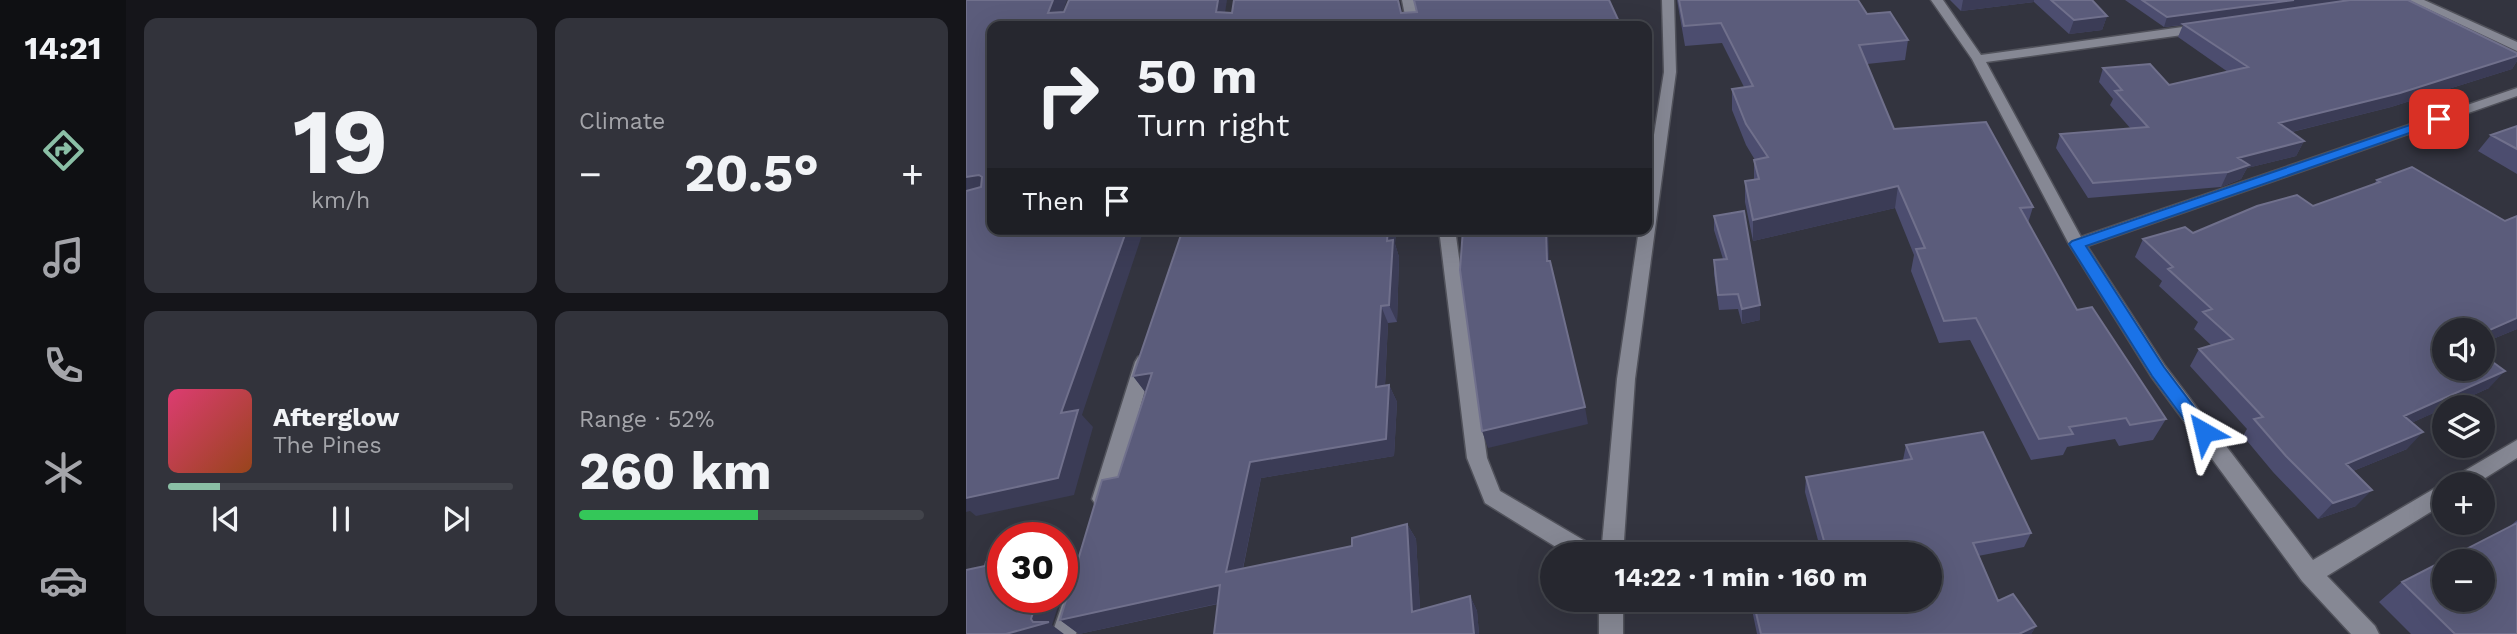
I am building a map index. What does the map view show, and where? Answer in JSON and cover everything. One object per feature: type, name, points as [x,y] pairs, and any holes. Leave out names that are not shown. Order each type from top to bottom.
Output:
[{"type":"street","points":[[1408,0],[1412,21]]},
{"type":"street","points":[[1652,176],[1660,94],[1670,72],[1669,0]]},
{"type":"street","points":[[1937,0],[1978,59],[2077,244],[2158,371],[2310,574],[2367,634]]},
{"type":"street","points":[[2415,0],[2515,45]]},
{"type":"street","points":[[1978,59],[2212,26]]},
{"type":"street","points":[[2077,244],[2517,92]]},
{"type":"street","points":[[1448,235],[1477,458],[1492,497],[1567,542]]},
{"type":"street","points":[[1613,542],[1626,379],[1646,235]]},
{"type":"street","points":[[1099,513],[1151,342]]},
{"type":"street","points":[[2477,472],[2517,448]]},
{"type":"street","points":[[2310,574],[2432,500]]},
{"type":"street","points":[[1064,634],[1080,580]]},
{"type":"street","points":[[1611,612],[1611,634]]},
{"type":"building","points":[[966,0],[1053,0],[1048,13],[1064,12],[1069,0],[1218,0],[1216,12],[1232,13],[1234,0],[1398,0],[1401,13],[1417,12],[1414,0],[1609,0],[1619,21],[987,21],[987,235],[1125,235],[1061,413],[1078,410],[1058,478],[966,498],[966,191],[981,187],[982,177],[966,177]]},
{"type":"building","points":[[1679,0],[1858,0],[1867,14],[1890,12],[1908,40],[1859,45],[1894,129],[1986,122],[2033,207],[2020,208],[2077,310],[2092,307],[2166,419],[2130,425],[2126,418],[2069,427],[2073,434],[2039,439],[1976,318],[1944,321],[1916,249],[1925,248],[1898,186],[1753,220],[1745,181],[1759,179],[1754,160],[1768,157],[1746,124],[1732,89],[1753,86],[1721,23],[1684,26]]},
{"type":"building","points":[[2051,0],[2092,0],[2107,16],[2074,20]]},
{"type":"building","points":[[2142,0],[2294,0],[2167,17]]},
{"type":"building","points":[[2350,0],[2408,0],[2517,53],[2517,56],[2400,93],[2279,123],[2304,141],[2238,158],[2249,165],[2228,172],[2093,183],[2060,134],[2148,127],[2115,91],[2122,90],[2103,68],[2150,64],[2169,85],[2248,67],[2183,24]]},
{"type":"building","points":[[2517,126],[2517,149],[2491,135]]},
{"type":"building","points":[[2412,167],[2505,221],[2517,216],[2517,318],[2495,328],[2495,318],[2432,318],[2432,381],[2483,381],[2451,395],[2432,395],[2432,404],[2404,416],[2423,432],[2346,464],[2372,490],[2333,503],[2286,456],[2254,419],[2263,417],[2199,349],[2233,339],[2203,312],[2212,309],[2168,269],[2173,267],[2143,239],[2185,227],[2193,233],[2257,206],[2297,195],[2313,206],[2380,182],[2377,180]]},
{"type":"building","points":[[1744,211],[1760,305],[1742,309],[1738,294],[1718,295],[1714,260],[1727,259],[1714,216]]},
{"type":"building","points":[[1181,235],[1388,235],[1387,241],[1393,240],[1389,305],[1381,306],[1376,387],[1389,385],[1386,439],[1250,462],[1226,572],[1352,546],[1352,538],[1407,524],[1412,612],[1470,596],[1474,634],[1214,634],[1220,585],[1060,620],[1062,613],[1078,613],[1078,560],[1102,480],[1118,477],[1152,373],[1133,376]]},
{"type":"building","points":[[1463,235],[1546,235],[1547,261],[1550,261],[1585,407],[1482,431],[1460,270]]},
{"type":"building","points":[[2495,364],[2505,371],[2495,375]]},
{"type":"building","points":[[1983,432],[2031,533],[1973,543],[1998,601],[2013,594],[2036,626],[2019,634],[1761,634],[1756,612],[1942,612],[1942,542],[1824,542],[1806,477],[1912,459],[1906,445]]},
{"type":"building","points":[[2517,523],[2517,634],[2455,634],[2433,612],[2495,612],[2495,549],[2466,549]]},
{"type":"building","points":[[986,562],[987,613],[1033,613],[1033,622],[1049,622],[1006,634],[966,634],[966,570],[985,566]]},
{"type":"building","points":[[2432,567],[2432,611],[2402,582]]},
{"type":"route","points":[[2204,432],[2158,371],[2077,244],[2439,119]]}]
